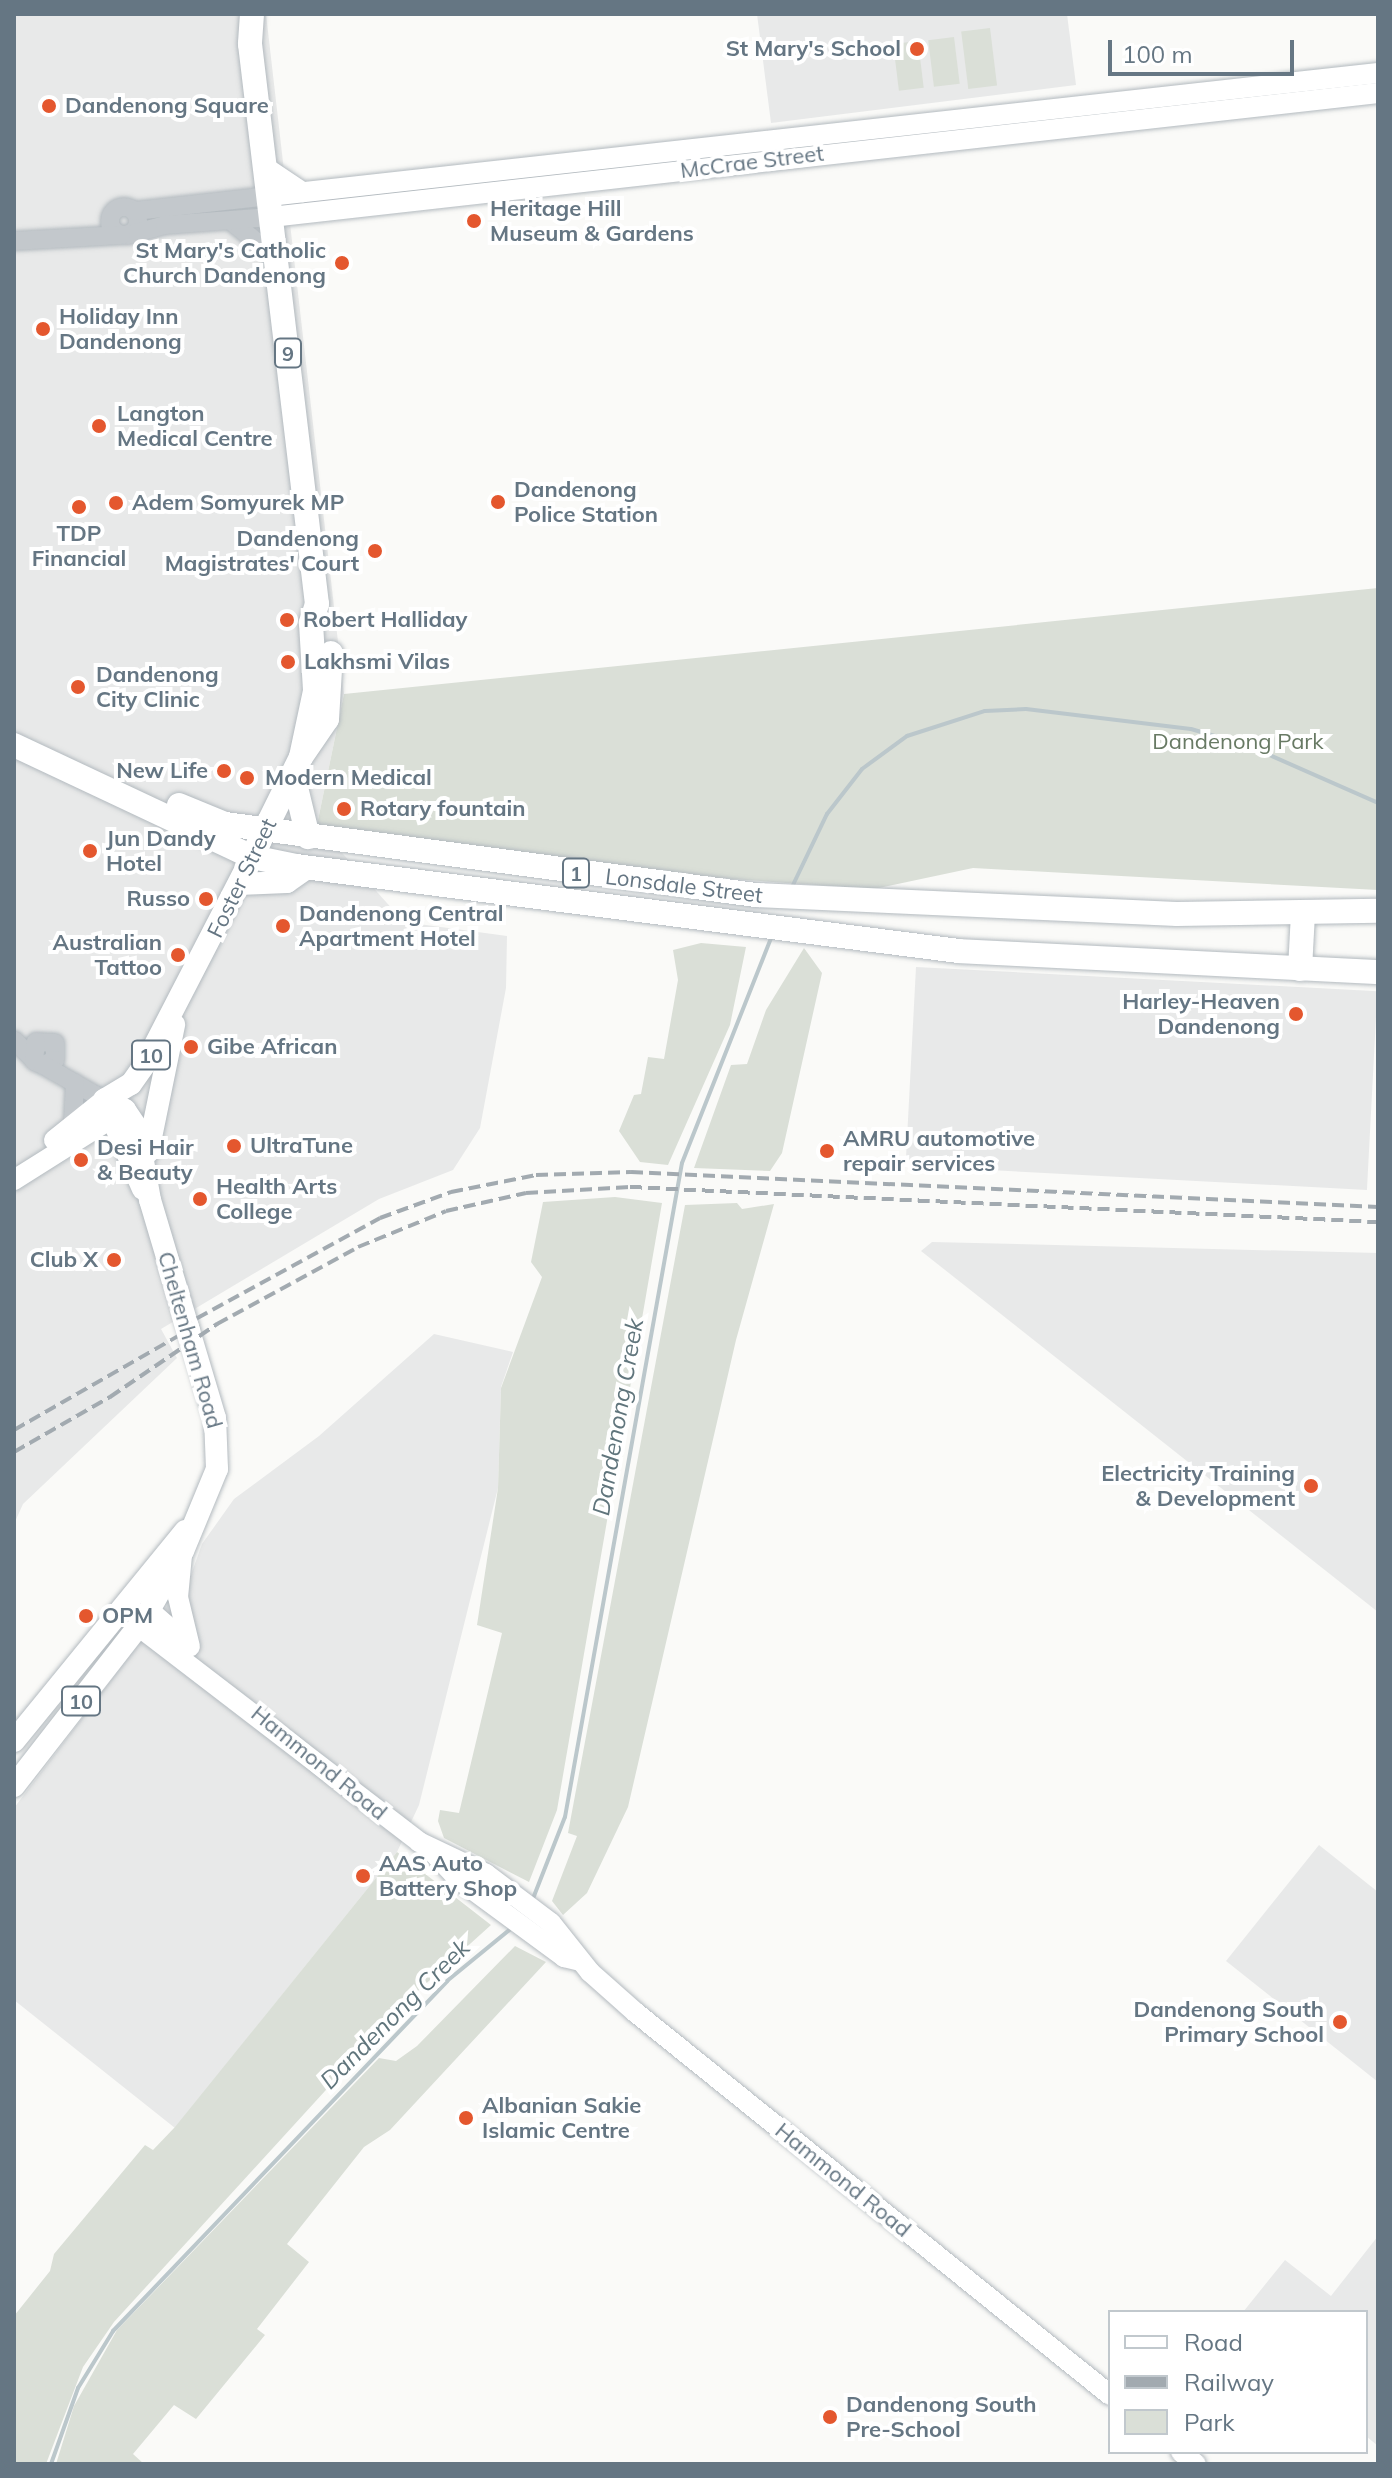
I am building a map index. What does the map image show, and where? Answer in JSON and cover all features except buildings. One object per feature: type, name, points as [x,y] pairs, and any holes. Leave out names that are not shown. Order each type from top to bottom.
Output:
[{"type":"highway","name":"Foster Street","points":[[237,14],[250,44]]},
{"type":"highway","name":"Foster Street","points":[[252,14],[250,44],[317,604],[326,616],[331,703],[318,741],[297,766],[252,857]]},
{"type":"highway","name":"Lonsdale Street","points":[[14,727],[212,820],[308,837],[756,895],[813,899],[1303,914],[1378,911]]},
{"type":"highway","name":"1","points":[[14,745],[252,857],[307,868]]},
{"type":"highway","points":[[297,766],[308,837]]},
{"type":"highway","name":"Lonsdale Street","points":[[307,868],[998,954],[1378,972]]},
{"type":"highway","points":[[849,936],[857,900]]},
{"type":"highway","points":[[1300,969],[1303,914]]},
{"type":"main road","name":"McCrae Street","points":[[270,206],[302,192],[1378,73]]},
{"type":"main road","name":"McCrae Street","points":[[270,206],[1378,93]]},
{"type":"main road","points":[[265,167],[302,192]]},
{"type":"main road","name":"Foster Street","points":[[39,1159],[73,1121],[112,1106],[133,1082],[183,999],[252,857]]},
{"type":"main road","points":[[239,884],[287,882],[307,868]]},
{"type":"main road","name":"Foster Street","points":[[14,1180],[112,1106],[151,1083],[183,999]]},
{"type":"main road","name":"10","points":[[147,1165],[174,1024]]},
{"type":"main road","name":"Cheltenham Road","points":[[112,1106],[147,1165],[150,1200]]},
{"type":"main road","name":"Cheltenham Road","points":[[17,1776],[144,1618],[183,1551],[214,1482],[218,1436],[150,1200],[112,1106]]},
{"type":"main road","name":"Cheltenham Road","points":[[14,1741],[122,1604],[193,1525]]},
{"type":"main road","points":[[183,1551],[178,1597],[190,1647]]},
{"type":"main road","points":[[122,1604],[144,1618]]},
{"type":"main road","name":"Hammond Road","points":[[144,1618],[190,1647],[208,1674]]},
{"type":"main road","name":"Hammond Road","points":[[144,1618],[208,1674],[431,1850],[453,1876],[501,1896],[544,1929],[635,2012],[1108,2393]]},
{"type":"street","name":"McCrae Street","points":[[135,211],[270,206]]},
{"type":"street","name":"McCrae Street","points":[[14,241],[84,232],[124,235],[231,221],[270,206]]},
{"type":"street","points":[[125,207],[135,211],[138,225],[124,235],[112,228],[112,213],[125,207]]},
{"type":"street","name":"McCrae Street","points":[[84,232],[112,213]]},
{"type":"street","points":[[231,221],[276,258]]},
{"type":"street","points":[[14,1038],[38,1063],[112,1106]]},
{"type":"street","points":[[14,1038],[44,1039],[58,1051],[38,1063]]},
{"type":"street","points":[[73,1121],[75,1083]]},
{"type":"shaded area","points":[[14,14],[266,14],[344,694],[317,825],[404,922],[507,936],[506,988],[480,1128],[453,1170],[379,1199],[161,1329],[177,1358],[23,1504],[14,1524]]},
{"type":"shaded area","name":"St Mary's School","points":[[757,14],[1067,14],[1076,85],[771,123]]},
{"type":"shaded area","points":[[916,967],[1377,991],[1367,1190],[906,1166]]},
{"type":"shaded area","points":[[932,1242],[1378,1253],[1378,1612],[921,1251]]},
{"type":"shaded area","points":[[434,1334],[513,1352],[501,1387],[498,1488],[419,1805],[397,1852],[175,2128],[14,2000],[14,1808],[191,1575],[202,1544],[234,1499],[319,1436]]},
{"type":"shaded area","name":"Dandenong South Primary School","points":[[1319,1845],[1378,1892],[1378,2082],[1226,1961]]},
{"type":"shaded area","points":[[1378,2236],[1378,2446],[1368,2438],[1368,2310],[1245,2310],[1285,2260],[1331,2296]]},
{"type":"green space","points":[[990,28],[997,86],[968,89],[961,32]]},
{"type":"green space","points":[[954,37],[960,84],[934,87],[928,40]]},
{"type":"green space","points":[[918,41],[924,88],[899,91],[893,44]]},
{"type":"green space","name":"Dandenong Park","points":[[1378,588],[1378,890],[973,868],[874,889],[703,877],[317,825],[344,694]]},
{"type":"green space","points":[[701,943],[746,947],[730,1025],[668,1165],[640,1162],[619,1131],[634,1095],[641,1094],[648,1057],[664,1059],[678,980],[673,950]]},
{"type":"green space","points":[[804,948],[822,973],[782,1153],[770,1171],[694,1168],[731,1065],[747,1064],[766,1010]]},
{"type":"green space","points":[[615,1197],[662,1203],[557,1810],[529,1882],[444,1838],[438,1821],[440,1810],[459,1813],[502,1633],[477,1625],[498,1488],[501,1388],[542,1277],[531,1262],[543,1202]]},
{"type":"green space","points":[[737,1203],[742,1209],[774,1204],[736,1340],[628,1807],[587,1893],[563,1915],[552,1901],[577,1836],[568,1833],[685,1205]]},
{"type":"green space","points":[[397,1852],[491,1925],[409,1999],[114,2322],[83,2367],[46,2464],[14,2464],[14,2316],[50,2271],[54,2254],[145,2145],[153,2150],[175,2127]]},
{"type":"green space","points":[[515,1946],[546,1962],[390,2130],[364,2147],[287,2244],[309,2262],[257,2329],[265,2335],[196,2419],[174,2405],[133,2454],[144,2464],[56,2464],[74,2406],[117,2330],[379,2058],[396,2061],[417,2046]]},
{"type":"waterway","name":"Dandenong Creek","points":[[792,887],[827,814],[862,769],[907,736],[985,711],[1026,709],[1191,729],[1249,746],[1378,803]]},
{"type":"waterway","name":"Dandenong Creek","points":[[532,1901],[565,1817],[682,1163],[772,936]]},
{"type":"waterway","name":"Dandenong Creek","points":[[51,2464],[78,2388],[113,2331],[447,1981],[513,1927]]},
{"type":"railway","points":[[181,1327],[380,1218],[451,1192],[536,1175],[631,1172],[1378,1207]]},
{"type":"railway","points":[[14,1452],[110,1397],[217,1324],[358,1247],[446,1211],[526,1193],[630,1187],[1378,1222]]},
{"type":"railway","points":[[14,1430],[194,1327]]},
{"type":"place","name":"St Mary's School","points":[[917,49]]},
{"type":"place","name":"Dandenong Square","points":[[49,106]]},
{"type":"place","name":"Heritage Hill Museum & Gardens","points":[[474,221]]},
{"type":"place","name":"St Mary's Catholic Church Dandenong","points":[[342,263]]},
{"type":"place","name":"Holiday Inn Dandenong","points":[[43,329]]},
{"type":"place","name":"Langton Medical Centre","points":[[99,426]]},
{"type":"place","name":"Dandenong Police Station","points":[[498,502]]},
{"type":"place","name":"Adem Somyurek MP","points":[[116,503]]},
{"type":"place","name":"TDP Financial","points":[[79,507]]},
{"type":"place","name":"Dandenong Magistrates' Court","points":[[375,551]]},
{"type":"place","name":"Robert Halliday","points":[[287,620]]},
{"type":"place","name":"Lakhsmi Vilas","points":[[288,662]]},
{"type":"place","name":"Dandenong City Clinic","points":[[78,687]]},
{"type":"place","name":"New Life","points":[[224,771]]},
{"type":"place","name":"Modern Medical","points":[[247,778]]},
{"type":"place","name":"Rotary fountain","points":[[344,809]]},
{"type":"place","name":"Jun Dandy Hotel","points":[[90,851]]},
{"type":"place","name":"Russo","points":[[206,899]]},
{"type":"place","name":"Dandenong Central Apartment Hotel","points":[[283,926]]},
{"type":"place","name":"Australian Tattoo","points":[[178,955]]},
{"type":"place","name":"Harley-Heaven Dandenong","points":[[1296,1014]]},
{"type":"place","name":"Gibe African","points":[[191,1047]]},
{"type":"place","name":"UltraTune","points":[[234,1146]]},
{"type":"place","name":"AMRU automotive repair services","points":[[827,1151]]},
{"type":"place","name":"Desi Hair & Beauty","points":[[81,1160]]},
{"type":"place","name":"Health Arts College","points":[[200,1199]]},
{"type":"place","name":"Club X","points":[[114,1260]]},
{"type":"place","name":"Electricity Training & Development","points":[[1311,1486]]},
{"type":"place","name":"OPM","points":[[86,1616]]},
{"type":"place","name":"AAS Auto Battery Shop","points":[[363,1876]]},
{"type":"place","name":"Dandenong South Primary School","points":[[1340,2022]]},
{"type":"place","name":"Albanian Sakie Islamic Centre","points":[[466,2118]]},
{"type":"place","name":"Dandenong South Pre-School","points":[[830,2417]]}]
